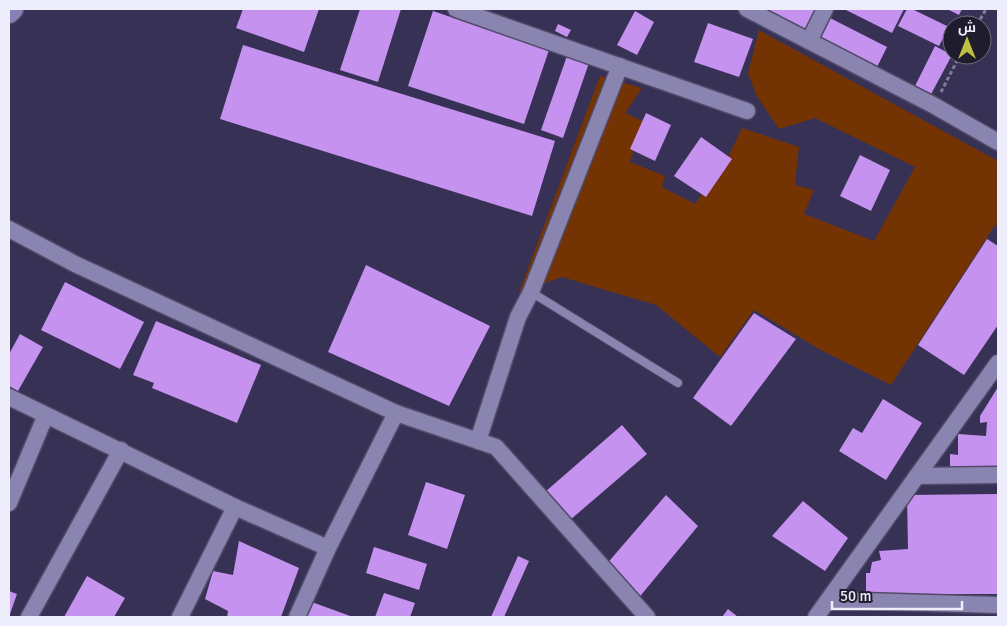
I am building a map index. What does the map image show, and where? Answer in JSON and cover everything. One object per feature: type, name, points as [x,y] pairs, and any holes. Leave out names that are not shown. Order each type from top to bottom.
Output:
[{"type":"street","points":[[9,12],[12,9]]},
{"type":"street","points":[[456,9],[747,111]]},
{"type":"street","points":[[747,9],[933,105],[998,142]]},
{"type":"street","points":[[809,41],[825,9]]},
{"type":"street","points":[[478,442],[518,317],[531,292],[620,66]]},
{"type":"street","points":[[9,229],[75,264],[396,413],[496,447],[646,617]]},
{"type":"street","points":[[816,617],[998,363]]},
{"type":"street","points":[[9,397],[235,507],[328,548]]},
{"type":"street","points":[[297,617],[328,548],[396,413]]},
{"type":"street","points":[[9,502],[45,416]]},
{"type":"street","points":[[29,617],[121,450]]},
{"type":"street","points":[[917,476],[998,475]]},
{"type":"street","points":[[180,617],[235,507]]},
{"type":"street","points":[[829,600],[998,605]]},
{"type":"lane","points":[[531,292],[678,384]]},
{"type":"path","points":[[933,105],[955,65]]},
{"type":"shaded area","points":[[759,30],[998,161],[998,226],[995,225],[891,385],[821,350],[754,310],[720,357],[656,305],[562,277],[519,292],[600,76],[642,88],[625,113],[643,121],[630,162],[665,176],[662,187],[695,204],[727,159],[742,128],[799,147],[795,185],[814,190],[804,214],[874,241],[915,167],[815,118],[779,129],[756,95],[748,73]]},
{"type":"building","points":[[243,9],[319,9],[304,52],[236,28]]},
{"type":"building","points":[[360,9],[401,9],[378,82],[340,70]]},
{"type":"building","points":[[761,9],[817,9],[802,35]]},
{"type":"building","points":[[844,9],[904,9],[892,33]]},
{"type":"building","points":[[907,9],[912,9],[942,24],[942,40],[939,46],[898,26]]},
{"type":"building","points":[[947,9],[962,9],[959,15]]},
{"type":"building","points":[[433,11],[549,50],[524,124],[408,86]]},
{"type":"building","points":[[635,11],[654,22],[637,55],[617,45]]},
{"type":"building","points":[[830,18],[887,47],[876,69],[819,40]]},
{"type":"building","points":[[708,23],[753,39],[739,77],[694,62]]},
{"type":"building","points":[[558,24],[571,30],[567,37],[555,31]]},
{"type":"building","points":[[243,45],[555,141],[532,216],[220,119]]},
{"type":"building","points":[[935,46],[942,50],[942,65],[947,65],[929,98],[913,90]]},
{"type":"building","points":[[568,53],[590,60],[563,138],[541,130]]},
{"type":"building","points":[[646,113],[671,125],[655,161],[630,149]]},
{"type":"building","points":[[701,137],[732,159],[706,197],[674,176]]},
{"type":"building","points":[[860,155],[890,170],[871,211],[840,196]]},
{"type":"building","points":[[987,239],[998,246],[998,325],[964,375],[918,345]]},
{"type":"building","points":[[366,265],[490,326],[449,406],[328,352]]},
{"type":"building","points":[[65,282],[144,322],[120,369],[41,330]]},
{"type":"building","points":[[754,313],[796,339],[731,426],[693,398]]},
{"type":"building","points":[[156,321],[261,365],[237,423],[152,388],[154,383],[133,375]]},
{"type":"building","points":[[20,334],[43,347],[18,391],[9,386],[9,354]]},
{"type":"building","points":[[998,387],[998,471],[950,469],[950,454],[958,455],[958,434],[986,436],[987,422],[980,423],[980,416]]},
{"type":"building","points":[[883,399],[922,423],[886,480],[839,451],[853,428],[862,433]]},
{"type":"building","points":[[622,425],[647,454],[570,520],[545,492]]},
{"type":"building","points":[[426,482],[465,495],[447,549],[408,535]]},
{"type":"building","points":[[998,494],[998,594],[866,594],[866,573],[870,573],[872,562],[881,560],[879,551],[908,549],[907,495]]},
{"type":"building","points":[[666,495],[698,526],[637,600],[605,566]]},
{"type":"building","points":[[803,501],[848,538],[825,571],[772,536]]},
{"type":"building","points":[[239,541],[299,568],[281,617],[227,617],[228,611],[205,599],[213,571],[233,575]]},
{"type":"building","points":[[374,547],[427,564],[419,590],[366,573]]},
{"type":"building","points":[[518,556],[529,561],[504,617],[491,617]]},
{"type":"building","points":[[87,576],[125,598],[114,617],[64,617]]},
{"type":"building","points":[[9,591],[17,594],[9,617]]},
{"type":"building","points":[[384,593],[415,603],[410,617],[375,617]]},
{"type":"building","points":[[309,601],[353,617],[304,617]]},
{"type":"building","points":[[728,609],[738,617],[722,617]]}]
